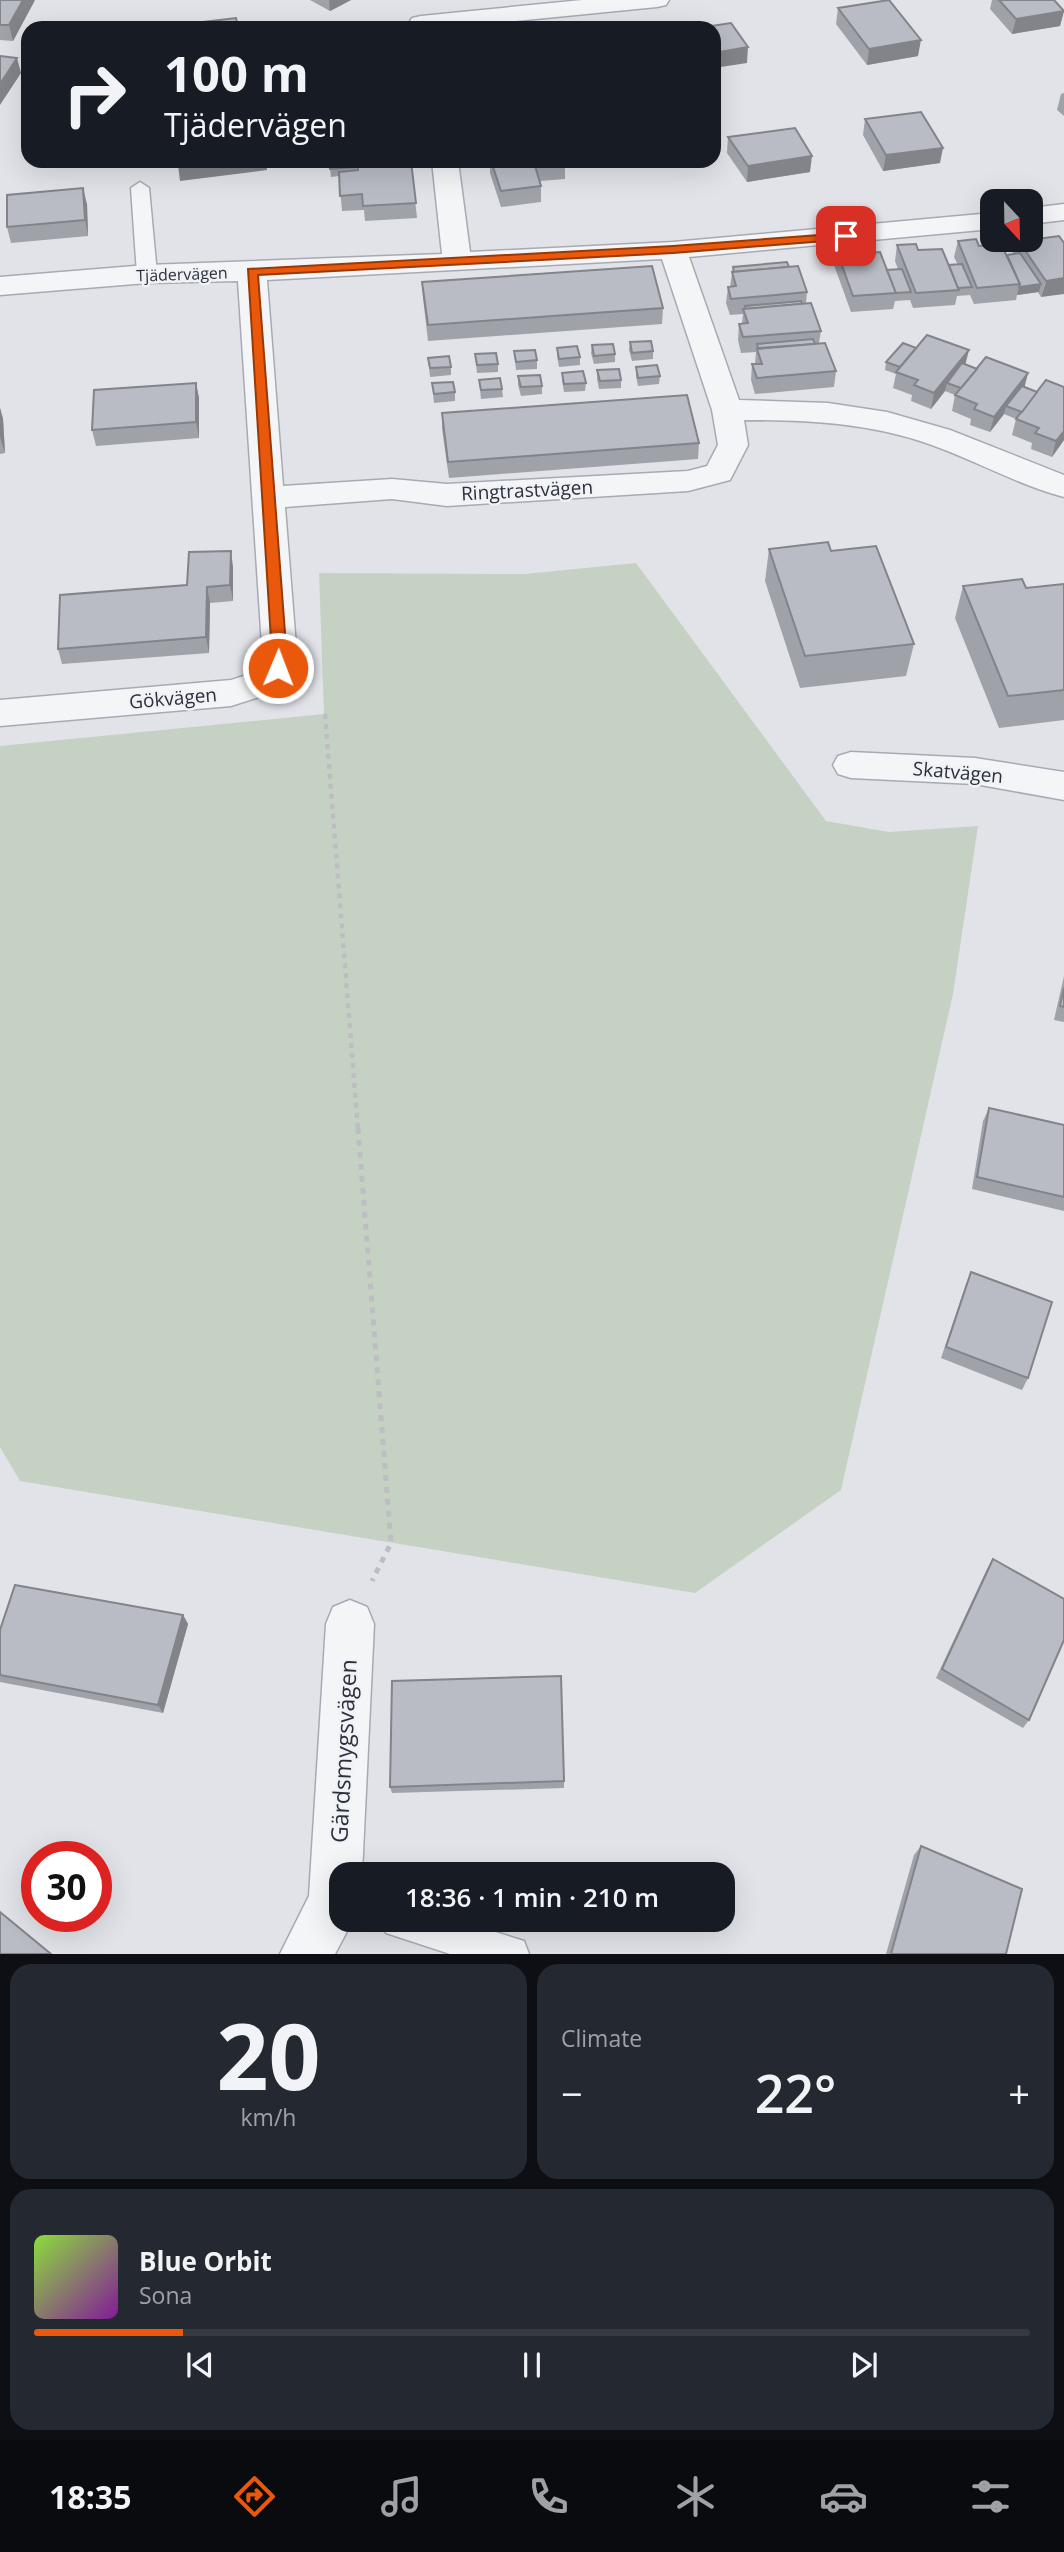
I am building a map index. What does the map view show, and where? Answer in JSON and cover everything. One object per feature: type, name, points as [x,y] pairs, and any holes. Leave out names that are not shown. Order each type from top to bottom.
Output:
[{"type":"street","points":[[408,0],[418,21]]},
{"type":"street","points":[[466,21],[657,0]]},
{"type":"street","points":[[446,168],[457,262]]},
{"type":"street","points":[[1043,215],[1064,212]]},
{"type":"street","name":"Tjädervägen","points":[[0,286],[147,274],[252,272],[673,250],[980,222]]},
{"type":"street","name":"Ringtrastvägen","points":[[269,496],[392,489],[447,495],[688,481],[719,473],[733,444],[727,410],[673,250]]},
{"type":"street","name":"Gökvägen","points":[[0,713],[231,693],[263,683],[278,668],[279,646],[252,272]]},
{"type":"street","points":[[727,410],[773,410],[862,417],[932,434],[1064,487]]},
{"type":"street","name":"Skatvägen","points":[[851,765],[975,771],[1064,786]]},
{"type":"street","name":"Gärdsmygsvägen","points":[[340,1862],[350,1624]]},
{"type":"street","name":"Gärdsmygsvägen","points":[[306,1954],[329,1917]]},
{"type":"lane","points":[[140,188],[147,274]]},
{"type":"lane","points":[[439,1932],[511,1954]]},
{"type":"path","points":[[324,714],[391,1543],[350,1624]]},
{"type":"green space","points":[[636,563],[826,821],[889,832],[978,826],[953,994],[841,1490],[695,1593],[20,1481],[0,1447],[0,746],[324,714],[319,573],[524,574]]},
{"type":"building","points":[[0,0],[23,0],[9,25],[0,25]]},
{"type":"building","points":[[889,0],[921,40],[869,49],[838,8]]},
{"type":"building","points":[[999,0],[1054,0],[1064,11],[1016,19]]},
{"type":"building","points":[[236,18],[237,21],[211,21]]},
{"type":"building","points":[[731,23],[748,47],[721,52],[721,25]]},
{"type":"building","points":[[0,56],[17,58],[0,84]]},
{"type":"building","points":[[921,112],[943,148],[886,155],[865,119]]},
{"type":"building","points":[[795,128],[812,156],[748,166],[728,137]]},
{"type":"building","points":[[412,168],[416,203],[363,206],[362,194],[340,196],[339,172]]},
{"type":"building","points":[[493,168],[536,168],[541,186],[501,191]]},
{"type":"building","points":[[83,188],[85,220],[7,227],[7,195]]},
{"type":"building","points":[[1059,236],[1064,243],[1064,278],[1046,281],[1026,252],[1043,252],[1043,238]]},
{"type":"building","points":[[976,239],[980,252],[1005,252],[1020,284],[977,288],[958,241]]},
{"type":"building","points":[[916,244],[918,250],[942,249],[959,290],[916,293],[897,245]]},
{"type":"building","points":[[855,248],[857,254],[880,252],[896,293],[853,296],[836,249]]},
{"type":"building","points":[[1020,253],[1041,284],[1019,287],[1007,255]]},
{"type":"building","points":[[787,262],[789,267],[734,272],[733,267]]},
{"type":"building","points":[[962,264],[972,287],[958,288],[949,265]]},
{"type":"building","points":[[652,266],[663,308],[428,325],[422,282]]},
{"type":"building","points":[[798,266],[807,292],[731,299],[728,287],[736,286],[732,272]]},
{"type":"building","points":[[902,269],[911,292],[896,293],[887,270]]},
{"type":"building","points":[[801,301],[802,304],[746,309],[745,306]]},
{"type":"building","points":[[811,303],[821,331],[743,337],[739,324],[748,323],[743,309]]},
{"type":"building","points":[[927,335],[969,350],[934,393],[914,385],[918,380],[896,372]]},
{"type":"building","points":[[813,339],[815,344],[758,348],[757,344]]},
{"type":"building","points":[[651,341],[653,351],[632,353],[630,342]]},
{"type":"building","points":[[825,343],[836,371],[757,378],[752,364],[762,364],[757,349]]},
{"type":"building","points":[[903,343],[916,348],[900,367],[886,362]]},
{"type":"building","points":[[613,344],[615,354],[594,356],[592,345]]},
{"type":"building","points":[[577,346],[580,357],[559,359],[557,348]]},
{"type":"building","points":[[535,350],[537,360],[516,362],[514,351]]},
{"type":"building","points":[[496,353],[498,364],[477,365],[475,354]]},
{"type":"building","points":[[449,356],[451,367],[430,368],[428,358]]},
{"type":"building","points":[[986,357],[1028,373],[994,417],[974,409],[977,404],[955,395]]},
{"type":"building","points":[[962,363],[977,369],[961,388],[947,383]]},
{"type":"building","points":[[657,365],[660,376],[638,378],[636,367]]},
{"type":"building","points":[[619,369],[621,380],[600,381],[597,370]]},
{"type":"building","points":[[583,371],[586,383],[564,384],[562,373]]},
{"type":"building","points":[[540,375],[542,386],[521,387],[518,376]]},
{"type":"building","points":[[500,378],[502,389],[481,390],[479,380]]},
{"type":"building","points":[[1046,380],[1064,387],[1064,431],[1056,441],[1035,433],[1039,428],[1016,419]]},
{"type":"building","points":[[453,382],[455,392],[434,394],[432,383]]},
{"type":"building","points":[[196,383],[196,422],[92,430],[94,390]]},
{"type":"building","points":[[1022,386],[1037,392],[1022,412],[1006,406]]},
{"type":"building","points":[[687,395],[699,443],[448,462],[442,413]]},
{"type":"building","points":[[828,542],[831,551],[876,546],[914,644],[805,656],[769,549]]},
{"type":"building","points":[[231,551],[230,585],[207,587],[206,637],[58,649],[60,595],[187,585],[189,552]]},
{"type":"building","points":[[1022,579],[1026,588],[1064,584],[1064,690],[1008,696],[963,586]]},
{"type":"building","points":[[1064,988],[1064,1007],[1060,1006]]},
{"type":"building","points":[[989,1108],[1064,1125],[1064,1197],[977,1177]]},
{"type":"building","points":[[971,1272],[1052,1302],[1028,1378],[946,1347]]},
{"type":"building","points":[[993,1559],[1064,1599],[1064,1640],[1029,1720],[942,1669]]},
{"type":"building","points":[[15,1585],[183,1615],[158,1705],[0,1675],[0,1630]]},
{"type":"building","points":[[561,1676],[564,1781],[390,1787],[392,1681]]},
{"type":"building","points":[[921,1846],[1022,1889],[1006,1954],[891,1954]]},
{"type":"building","points":[[0,1912],[51,1954],[0,1954]]},
{"type":"route","points":[[278,668],[279,646],[252,272],[673,250],[846,236]]}]
